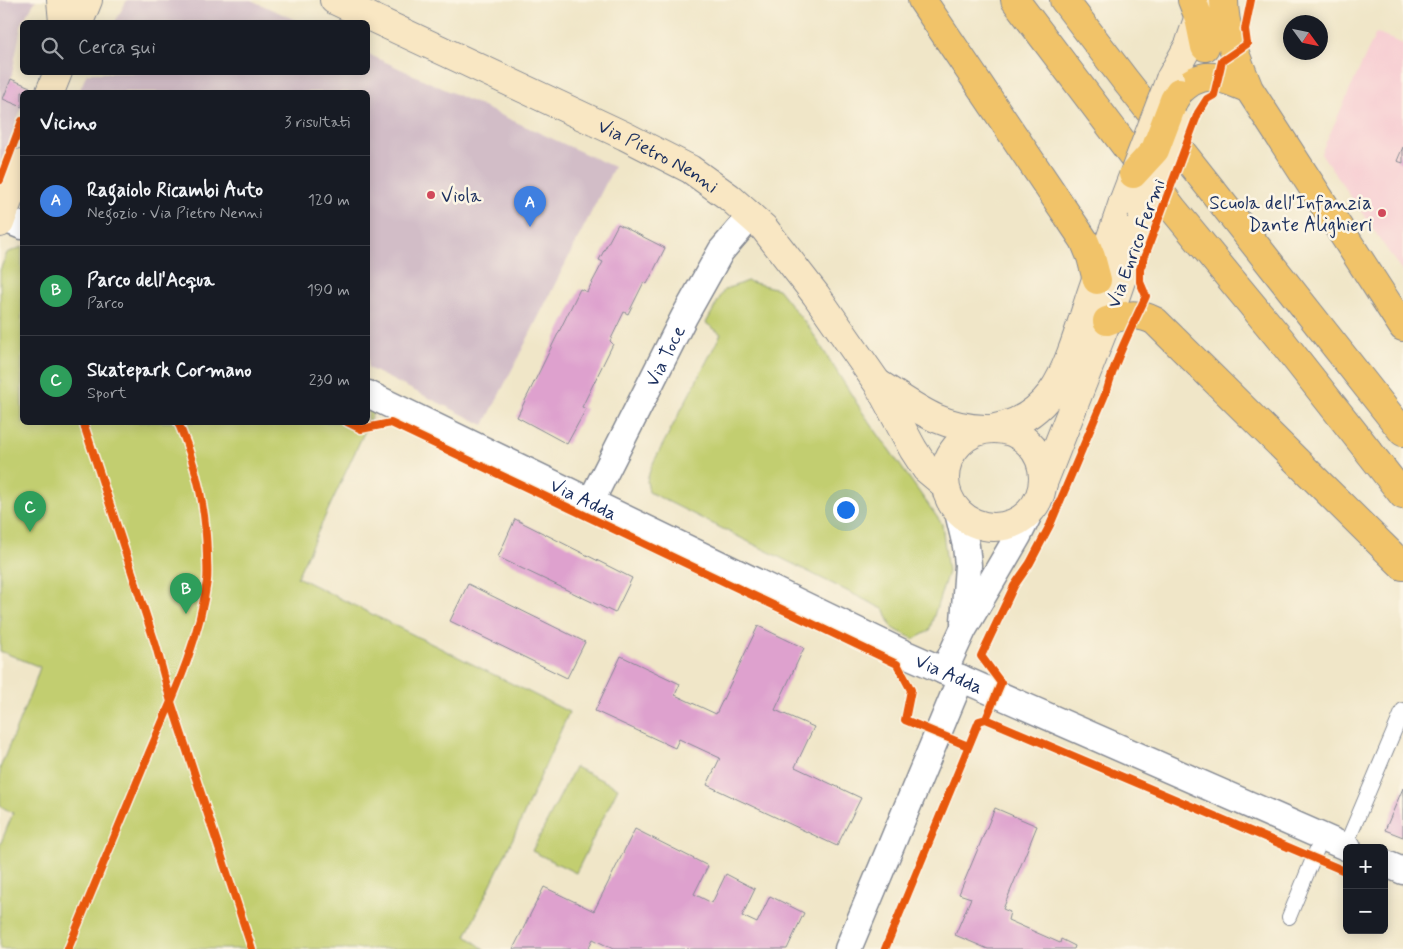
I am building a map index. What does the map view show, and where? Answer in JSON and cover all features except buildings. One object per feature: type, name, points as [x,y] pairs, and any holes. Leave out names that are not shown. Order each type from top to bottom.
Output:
[{"type":"highway","points":[[922,0],[1084,240],[1097,280]]},
{"type":"highway","points":[[1015,0],[1174,210],[1281,340],[1403,495]]},
{"type":"highway","points":[[1064,0],[1403,432]]},
{"type":"highway","points":[[1222,0],[1235,52],[1249,89],[1403,327]]},
{"type":"highway","points":[[1198,6],[1205,47]]},
{"type":"highway","points":[[1133,174],[1155,150],[1174,100],[1183,88],[1205,76],[1218,76],[1249,89]]},
{"type":"highway","points":[[1107,321],[1131,314],[1143,315],[1155,321],[1403,566]]},
{"type":"street","points":[[61,0],[63,20]]},
{"type":"street","points":[[80,20],[88,0]]},
{"type":"street","name":"Via Pietro Nenni","points":[[334,0],[624,136],[690,170],[718,188],[751,216],[777,244],[816,295],[878,384],[926,469],[944,484]]},
{"type":"street","name":"Via Pietro Nenni","points":[[344,0],[369,16]]},
{"type":"street","name":"Via Enrico Fermi","points":[[1183,88],[1205,47],[1222,0]]},
{"type":"street","name":"Via Enrico Fermi","points":[[1043,483],[1107,321],[1141,223],[1183,88],[1188,45],[1198,6]]},
{"type":"street","points":[[51,90],[57,75]]},
{"type":"street","points":[[8,222],[20,172]]},
{"type":"street","name":"Via Enrico Fermi","points":[[990,429],[1007,426],[1029,415],[1045,401],[1056,386],[1079,331],[1133,174]]},
{"type":"street","name":"Via Toce","points":[[590,503],[684,317],[721,251],[751,216]]},
{"type":"street","name":"Via Pietro Nenni","points":[[878,384],[934,418],[960,427],[990,429]]},
{"type":"street","name":"Via Adda","points":[[370,395],[901,652],[1338,844]]},
{"type":"street","points":[[963,630],[1018,536],[1041,493],[1043,483],[1041,463],[1031,445],[1015,433],[990,429],[972,433],[962,440],[954,449],[946,465],[944,484],[949,499],[958,512],[967,520],[977,525],[1001,527],[1012,524],[1031,510]]},
{"type":"street","points":[[848,949],[952,675],[963,630],[968,590],[966,546],[958,512]]},
{"type":"street","points":[[1388,865],[1403,871]]},
{"type":"lane","points":[[1288,917],[1338,844],[1403,710]]},
{"type":"shaded area","points":[[0,0],[36,0],[23,20],[20,20],[20,32],[11,79],[3,99],[20,106],[20,112],[0,166]]},
{"type":"shaded area","points":[[127,0],[251,0],[296,20],[116,20]]},
{"type":"shaded area","name":"Scuola dell'Infanzia Dante Alighieri","points":[[1376,33],[1403,44],[1403,273],[1321,153]]},
{"type":"shaded area","points":[[370,55],[614,167],[484,425],[370,369],[370,90],[80,90],[86,75],[370,75]]},
{"type":"green space","points":[[20,248],[20,425],[368,425],[297,577],[569,712],[515,834],[466,936],[484,949],[0,949],[0,845],[13,813],[0,806],[0,768],[40,667],[0,651],[0,270],[7,253]]},
{"type":"green space","points":[[747,281],[778,289],[810,329],[863,413],[942,524],[948,572],[929,631],[914,639],[892,628],[885,610],[649,492],[647,481],[651,467],[721,334],[706,323],[724,290]]},
{"type":"green space","points":[[370,409],[374,411],[370,420]]},
{"type":"green space","points":[[575,767],[618,788],[576,873],[532,851]]},
{"type":"cycle path","points":[[986,719],[1001,683],[981,656],[1014,586],[1030,563],[1050,525],[1107,390],[1120,354],[1146,296],[1140,282],[1140,269],[1198,113],[1207,99],[1214,95],[1222,61],[1247,44],[1245,29],[1251,0]]},
{"type":"cycle path","points":[[0,180],[20,126]]},
{"type":"cycle path","points":[[353,425],[361,429],[391,423],[897,664],[911,690],[905,720],[968,746]]},
{"type":"cycle path","points":[[84,425],[156,646],[171,702],[252,949]]},
{"type":"cycle path","points":[[68,949],[176,690],[198,626],[203,604],[207,581],[205,520],[195,471],[179,425]]},
{"type":"cycle path","points":[[885,949],[979,721],[986,719],[1343,870]]},
{"type":"place","name":"Viola","points":[[431,195]]},
{"type":"place","name":"Scuola dell'Infanzia Dante Alighieri","points":[[1382,213]]},
{"type":"place","name":"Ragaiolo Ricambi Auto","points":[[530,227]]},
{"type":"place","name":"Skatepark Cormano","points":[[30,532]]},
{"type":"place","name":"Parco dell'Acqua","points":[[186,614]]}]
